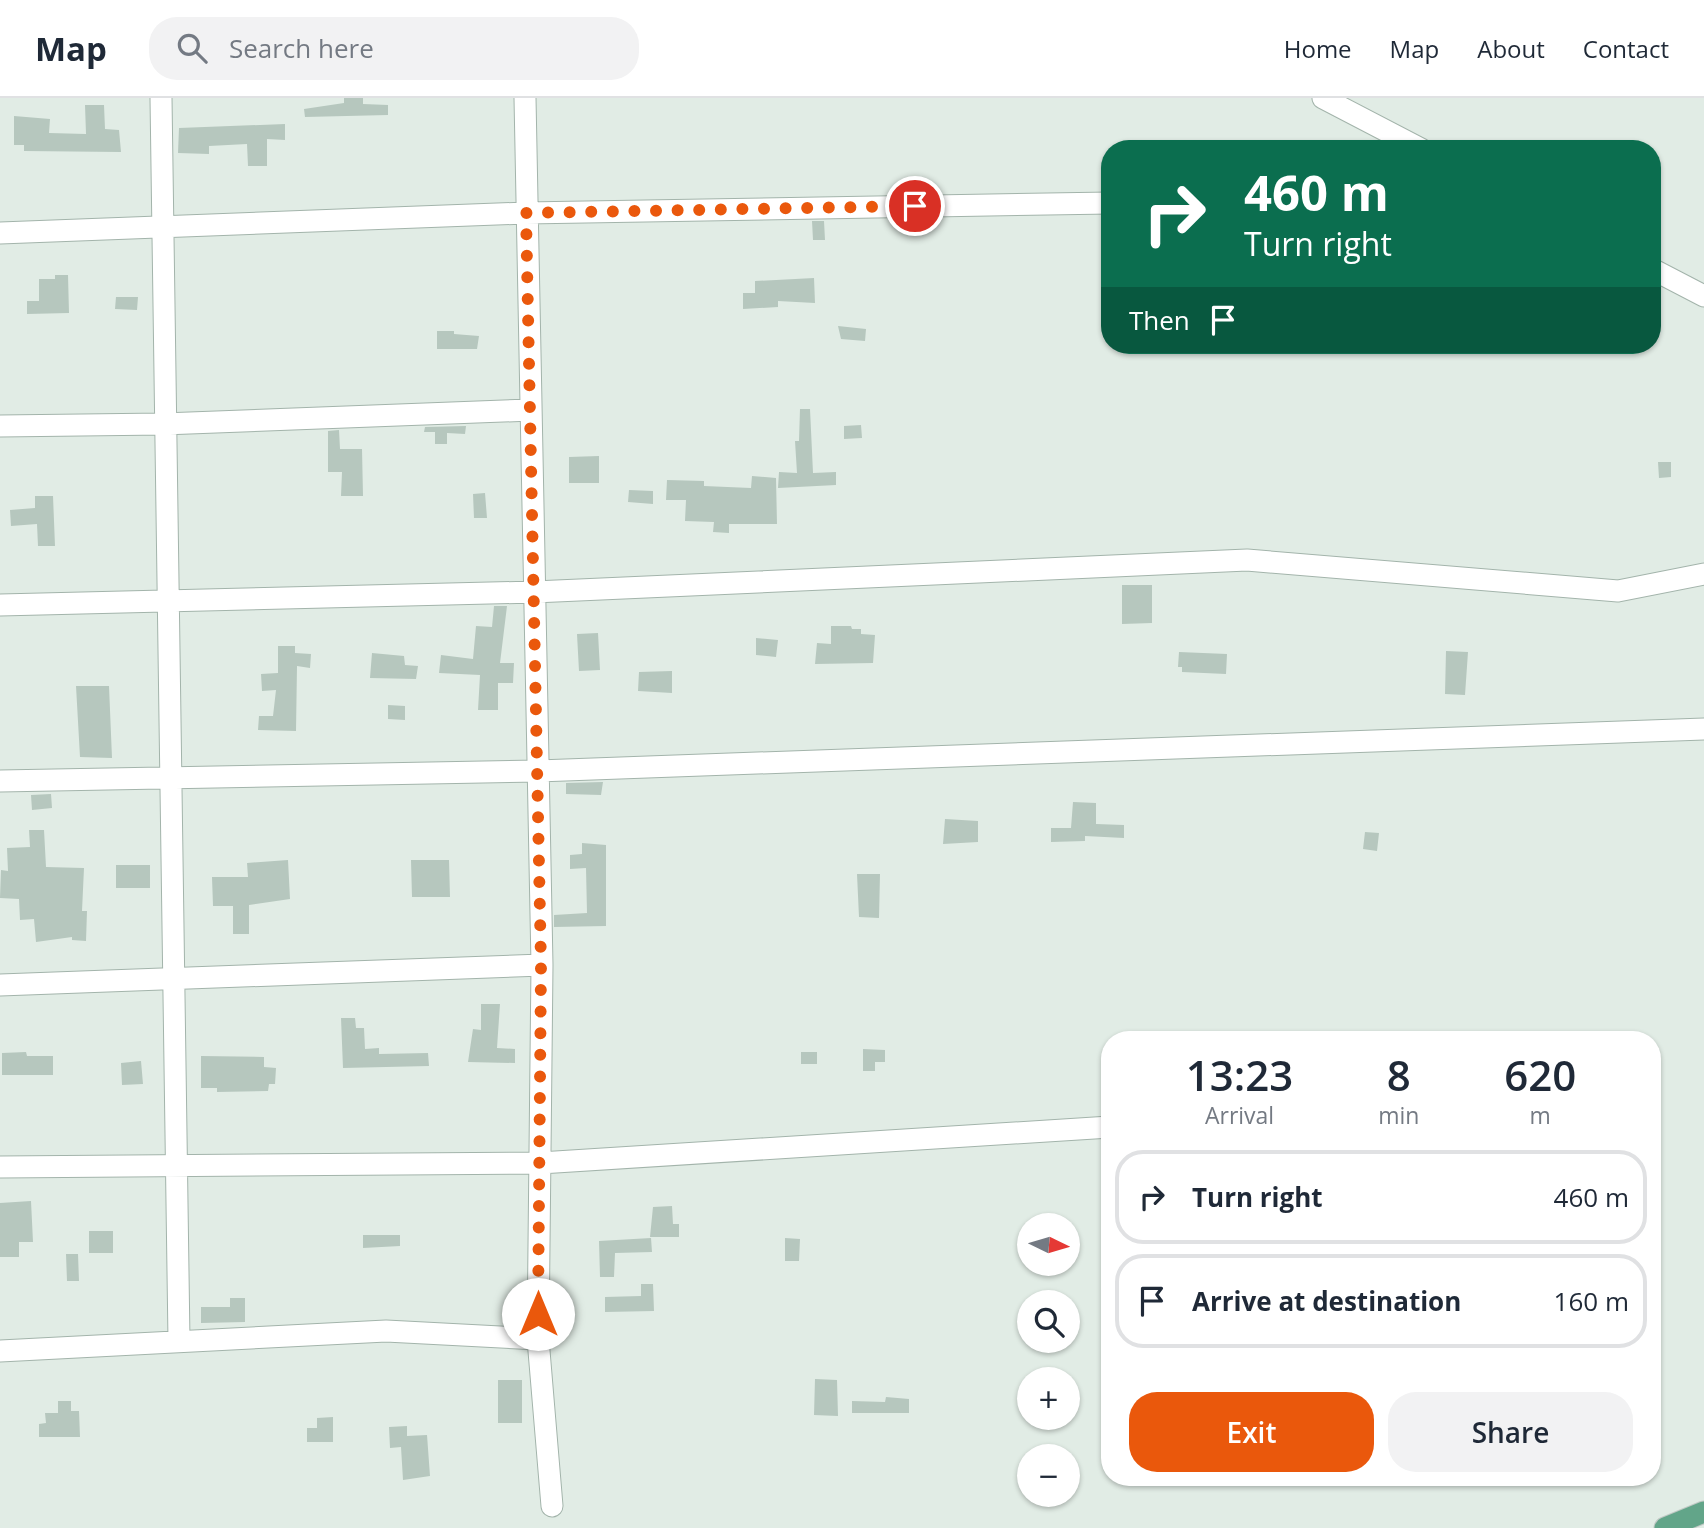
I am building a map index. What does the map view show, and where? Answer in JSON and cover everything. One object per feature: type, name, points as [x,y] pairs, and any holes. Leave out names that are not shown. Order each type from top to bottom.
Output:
[{"type":"main road","points":[[1665,1528],[1704,1512]]},
{"type":"street","points":[[160,98],[179,1341]]},
{"type":"street","points":[[525,98],[541,965],[538,1339],[552,1506]]},
{"type":"street","points":[[1323,98],[1404,140]]},
{"type":"street","points":[[0,233],[526,213],[1101,203]]},
{"type":"street","points":[[1661,274],[1704,296]]},
{"type":"street","points":[[0,426],[163,424],[531,410]]},
{"type":"street","points":[[0,605],[534,592],[1247,560],[1618,591],[1704,574]]},
{"type":"street","points":[[0,781],[538,771],[1704,729]]},
{"type":"street","points":[[0,985],[541,965]]},
{"type":"street","points":[[0,1167],[540,1163],[1101,1128]]},
{"type":"street","points":[[0,1351],[386,1331],[538,1339]]},
{"type":"building","points":[[344,98],[363,98],[363,104],[388,105],[388,115],[305,117],[304,109],[344,103]]},
{"type":"building","points":[[85,105],[104,105],[105,129],[119,130],[121,152],[24,151],[24,145],[14,145],[14,116],[50,119],[49,133],[86,134]]},
{"type":"building","points":[[285,124],[285,140],[267,139],[267,166],[248,166],[247,144],[209,146],[209,154],[178,153],[179,128]]},
{"type":"building","points":[[812,221],[824,221],[825,240],[813,240]]},
{"type":"building","points":[[55,275],[68,275],[69,313],[27,314],[27,301],[39,301],[39,279],[55,279]]},
{"type":"building","points":[[814,278],[815,303],[778,301],[778,307],[743,309],[743,293],[755,293],[755,281]]},
{"type":"building","points":[[116,297],[138,297],[137,310],[115,309]]},
{"type":"building","points":[[838,326],[866,329],[865,341],[841,339]]},
{"type":"building","points":[[437,331],[479,336],[477,349],[437,349]]},
{"type":"building","points":[[800,409],[810,409],[813,473],[836,472],[836,485],[778,488],[779,472],[797,473],[795,441],[799,441]]},
{"type":"building","points":[[861,425],[862,438],[844,439],[844,426]]},
{"type":"building","points":[[466,426],[465,434],[447,433],[447,444],[435,444],[435,432],[424,432],[425,427]]},
{"type":"building","points":[[339,430],[340,449],[362,449],[363,496],[341,496],[342,472],[328,472],[328,431]]},
{"type":"building","points":[[599,456],[599,483],[569,483],[569,457]]},
{"type":"building","points":[[1658,462],[1671,462],[1671,477],[1659,478]]},
{"type":"building","points":[[752,476],[776,478],[777,524],[729,524],[729,533],[713,532],[714,522],[685,521],[686,500],[666,500],[667,480],[704,481],[704,486],[751,488]]},
{"type":"building","points":[[629,490],[653,491],[653,504],[628,502]]},
{"type":"building","points":[[485,493],[487,518],[474,518],[473,494]]},
{"type":"building","points":[[35,496],[53,496],[55,546],[38,546],[37,524],[11,526],[10,510],[35,508]]},
{"type":"building","points":[[1122,585],[1152,585],[1152,623],[1122,624]]},
{"type":"building","points":[[494,606],[507,606],[500,663],[514,663],[513,683],[498,683],[498,710],[478,710],[480,675],[439,673],[441,655],[473,659],[476,626],[492,627]]},
{"type":"building","points":[[831,626],[851,626],[852,629],[861,629],[861,634],[875,635],[873,663],[815,664],[817,643],[831,644]]},
{"type":"building","points":[[598,633],[600,670],[579,671],[577,634]]},
{"type":"building","points":[[756,638],[778,640],[776,657],[756,655]]},
{"type":"building","points":[[278,646],[295,646],[295,653],[311,654],[310,668],[297,666],[296,731],[258,730],[259,716],[273,716],[276,690],[262,691],[261,674],[278,673]]},
{"type":"building","points":[[1446,651],[1468,652],[1465,695],[1445,694]]},
{"type":"building","points":[[1179,652],[1227,654],[1226,674],[1182,672],[1182,667],[1178,667]]},
{"type":"building","points":[[372,653],[404,656],[405,665],[418,666],[416,679],[370,678]]},
{"type":"building","points":[[672,671],[672,693],[638,691],[639,672]]},
{"type":"building","points":[[76,686],[109,686],[112,758],[80,757]]},
{"type":"building","points":[[388,705],[405,706],[405,720],[388,719]]},
{"type":"building","points":[[603,782],[601,795],[566,794],[566,783]]},
{"type":"building","points":[[51,794],[52,808],[32,810],[31,795]]},
{"type":"building","points":[[1073,802],[1096,803],[1096,824],[1124,825],[1124,838],[1085,836],[1085,841],[1051,842],[1051,828],[1071,828]]},
{"type":"building","points":[[945,819],[978,821],[978,842],[943,844]]},
{"type":"building","points":[[29,830],[44,830],[46,867],[84,868],[82,911],[87,911],[86,941],[72,940],[72,937],[36,942],[34,919],[20,920],[19,899],[0,898],[1,870],[8,871],[7,848],[30,847]]},
{"type":"building","points":[[1365,832],[1379,833],[1377,851],[1363,849]]},
{"type":"building","points":[[582,843],[606,845],[606,926],[554,927],[554,915],[587,913],[586,868],[570,869],[570,855],[582,854]]},
{"type":"building","points":[[288,860],[290,899],[249,905],[249,934],[233,934],[233,906],[213,906],[212,877],[248,877],[247,863]]},
{"type":"building","points":[[411,860],[449,860],[450,897],[412,897]]},
{"type":"building","points":[[116,865],[150,865],[150,888],[116,888]]},
{"type":"building","points":[[857,874],[880,874],[879,918],[859,917]]},
{"type":"building","points":[[481,1004],[500,1004],[497,1048],[515,1049],[515,1063],[468,1062],[473,1029],[481,1030]]},
{"type":"building","points":[[341,1018],[355,1018],[356,1028],[364,1028],[365,1049],[379,1048],[379,1054],[428,1053],[429,1066],[343,1068]]},
{"type":"building","points":[[863,1049],[885,1050],[885,1062],[875,1062],[875,1071],[863,1071]]},
{"type":"building","points":[[26,1052],[27,1056],[53,1056],[53,1075],[2,1075],[2,1053]]},
{"type":"building","points":[[801,1052],[817,1052],[817,1064],[801,1064]]},
{"type":"building","points":[[201,1056],[264,1057],[264,1067],[276,1068],[275,1084],[269,1084],[268,1091],[217,1092],[217,1088],[201,1088]]},
{"type":"building","points":[[141,1061],[143,1084],[122,1085],[121,1063]]},
{"type":"building","points":[[31,1201],[33,1242],[19,1242],[19,1257],[0,1257],[0,1203]]},
{"type":"building","points":[[672,1206],[673,1224],[679,1224],[679,1237],[650,1237],[653,1207]]},
{"type":"building","points":[[89,1231],[113,1231],[113,1253],[89,1253]]},
{"type":"building","points":[[363,1235],[400,1235],[400,1246],[363,1248]]},
{"type":"building","points":[[651,1238],[652,1252],[615,1253],[614,1277],[600,1277],[599,1241]]},
{"type":"building","points":[[785,1238],[800,1239],[799,1261],[785,1261]]},
{"type":"building","points":[[66,1254],[78,1254],[79,1281],[67,1281]]},
{"type":"building","points":[[641,1284],[653,1284],[654,1311],[605,1312],[605,1297],[641,1296]]},
{"type":"building","points":[[230,1298],[245,1298],[245,1322],[201,1323],[201,1307],[230,1307]]},
{"type":"building","points":[[815,1379],[837,1380],[838,1416],[814,1415]]},
{"type":"building","points":[[498,1380],[522,1380],[522,1423],[498,1423]]},
{"type":"building","points":[[886,1397],[909,1399],[909,1413],[852,1413],[852,1401],[885,1402]]},
{"type":"building","points":[[58,1401],[71,1401],[71,1411],[79,1411],[80,1437],[39,1437],[39,1424],[46,1423],[45,1413],[58,1413]]},
{"type":"building","points":[[333,1417],[333,1442],[307,1442],[307,1428],[317,1428],[317,1418]]},
{"type":"building","points":[[407,1426],[407,1436],[427,1435],[430,1476],[403,1480],[401,1447],[390,1448],[389,1427]]},
{"type":"route","points":[[538,1314],[541,965],[526,213],[915,206]]}]
